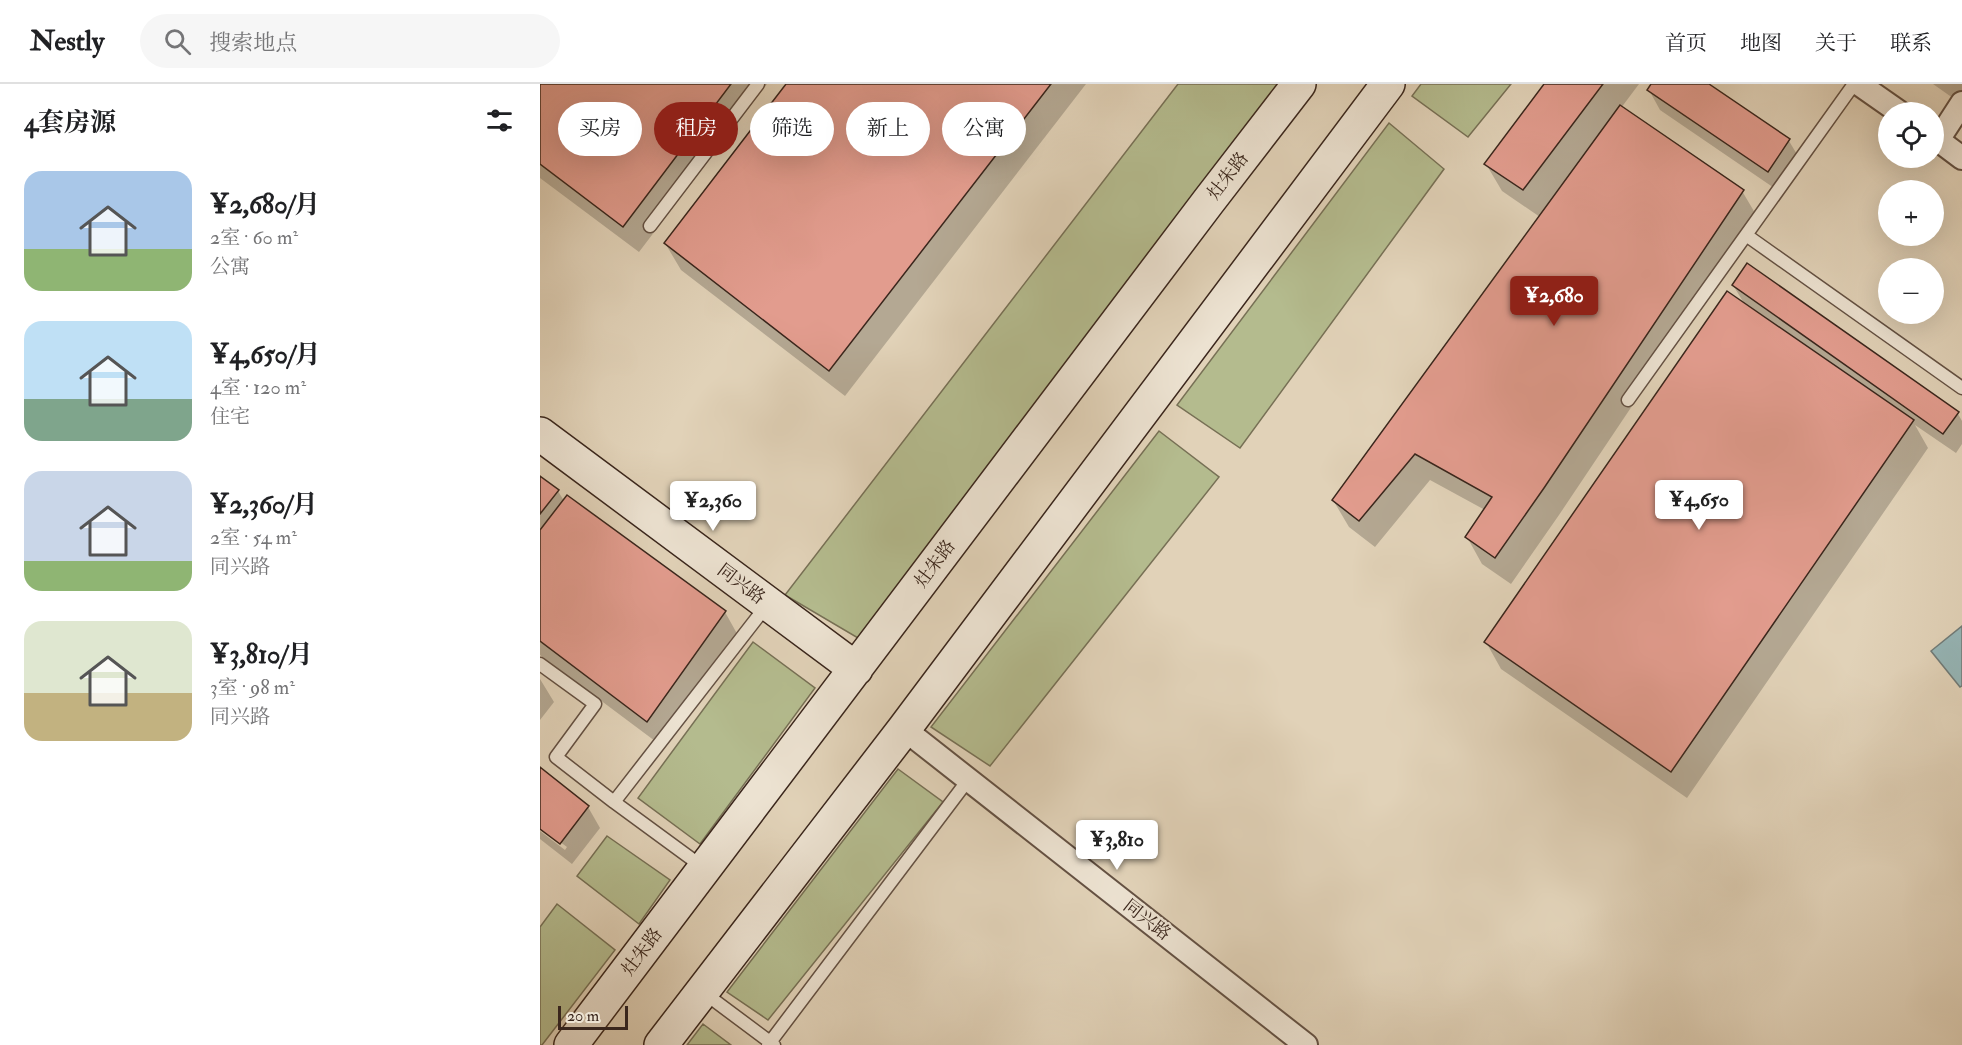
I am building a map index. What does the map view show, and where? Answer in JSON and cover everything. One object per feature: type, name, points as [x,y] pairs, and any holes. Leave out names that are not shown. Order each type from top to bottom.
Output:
[{"type":"main road","name":"灶朱路","points":[[571,1045],[1299,84]]},
{"type":"main road","points":[[661,1045],[904,729],[1388,84]]},
{"type":"main road","name":"同兴路","points":[[540,434],[856,669]]},
{"type":"street","points":[[1859,84],[1885,102]]},
{"type":"street","points":[[1944,127],[1962,103]]},
{"type":"street","points":[[1944,144],[1962,158]]},
{"type":"street","name":"同兴路","points":[[904,729],[1299,1043]]},
{"type":"lane","points":[[650,226],[758,84]]},
{"type":"lane","points":[[1628,400],[1854,84]]},
{"type":"lane","points":[[1746,235],[1962,388]]},
{"type":"lane","points":[[614,802],[767,604]]},
{"type":"lane","points":[[540,664],[595,704],[556,757],[705,869]]},
{"type":"lane","points":[[702,992],[771,1044],[969,780]]},
{"type":"green space","points":[[1178,84],[1278,84],[858,638],[785,595]]},
{"type":"green space","points":[[1421,84],[1511,84],[1468,137],[1412,96]]},
{"type":"green space","points":[[1389,123],[1444,169],[1240,448],[1177,405]]},
{"type":"green space","points":[[1159,431],[1219,477],[990,766],[931,727]]},
{"type":"green space","points":[[753,642],[815,688],[700,844],[638,798]]},
{"type":"green space","points":[[898,769],[943,802],[768,1020],[727,992]]},
{"type":"green space","points":[[607,836],[670,880],[639,924],[577,876]]},
{"type":"green space","points":[[557,904],[615,950],[540,1045],[540,927]]},
{"type":"green space","points":[[703,1024],[731,1045],[687,1045]]},
{"type":"water","points":[[1962,626],[1962,686],[1960,687],[1931,651]]},
{"type":"building","points":[[540,84],[731,84],[717,102],[654,102],[654,156],[677,156],[623,227],[540,164]]},
{"type":"building","points":[[786,84],[1051,84],[1026,116],[1026,102],[942,102],[942,156],[995,156],[829,371],[664,243],[731,156],[738,156],[738,147],[750,131],[750,156],[834,156],[834,102],[772,102]]},
{"type":"building","points":[[1544,84],[1603,84],[1523,190],[1484,164]]},
{"type":"building","points":[[1651,84],[1709,84],[1790,139],[1768,172],[1647,90]]},
{"type":"building","points":[[1620,105],[1744,190],[1495,558],[1465,537],[1492,497],[1415,454],[1359,521],[1332,500]]},
{"type":"building","points":[[1747,263],[1959,412],[1943,434],[1732,285]]},
{"type":"building","points":[[1727,291],[1914,420],[1671,772],[1484,642]]},
{"type":"building","points":[[540,476],[559,490],[540,514]]},
{"type":"building","points":[[567,495],[726,611],[647,722],[540,641],[540,530]]},
{"type":"building","points":[[540,767],[589,806],[560,844],[540,829]]}]
